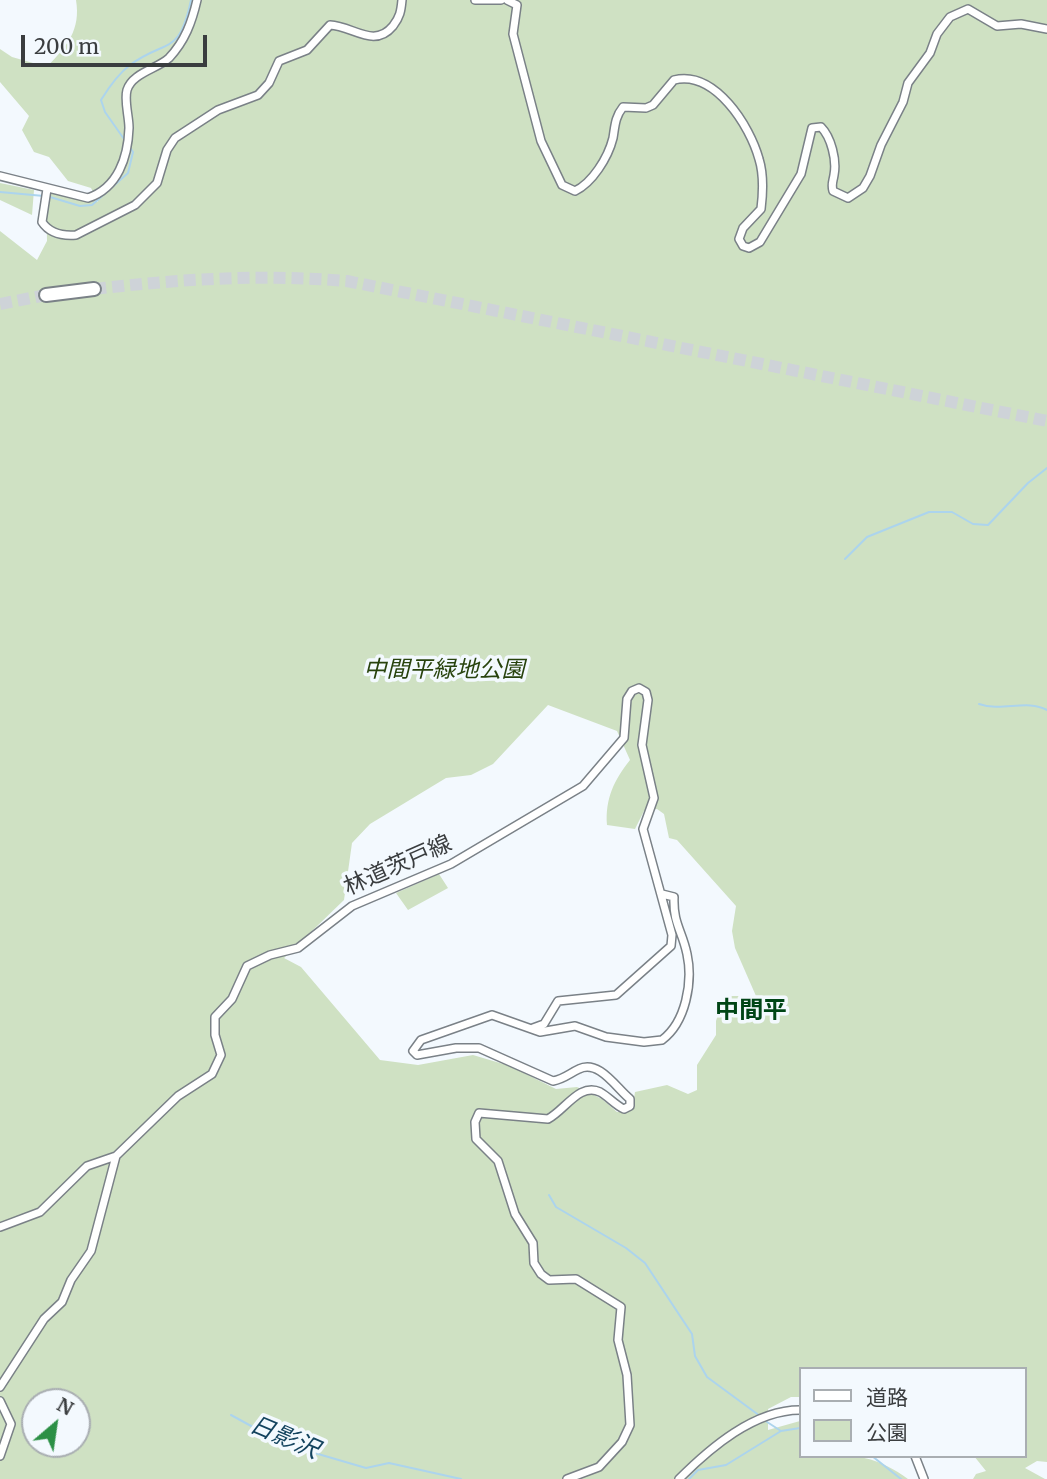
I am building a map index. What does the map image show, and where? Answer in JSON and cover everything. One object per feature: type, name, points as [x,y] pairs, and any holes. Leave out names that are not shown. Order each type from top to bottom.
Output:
[{"type":"highway","points":[[52,294],[90,290]]},
{"type":"street","points":[[0,176],[89,198],[97,195],[118,176],[129,130],[126,93],[129,84],[168,58],[191,24],[197,0]]},
{"type":"street","points":[[47,189],[42,222],[65,236],[76,235],[135,205],[157,183],[167,150],[175,138],[218,110],[258,95],[269,83],[279,61],[307,50],[330,25],[341,25],[374,38],[380,37],[399,18],[402,0]]},
{"type":"street","points":[[475,0],[501,0]]},
{"type":"street","points":[[507,0],[517,5],[513,34],[531,108],[544,149],[562,185],[575,191],[587,184],[609,147],[615,121],[623,107],[646,108],[653,105],[674,80],[687,79],[716,89],[724,97],[758,155],[761,209],[743,228],[739,239],[743,246],[749,248],[760,242],[801,174],[812,128],[821,127],[828,135],[835,167],[833,191],[848,198],[863,188],[899,111],[912,73],[926,58],[937,34],[950,17],[968,9],[997,26],[1021,24],[1047,29]]},
{"type":"street","name":"林道茨戸線","points":[[116,1156],[192,1084],[212,1074],[221,1055],[215,1035],[215,1017],[232,999],[247,966],[270,955],[298,948],[352,906],[410,884],[490,843],[583,786],[624,738],[627,699],[632,691],[639,688],[646,692],[648,700],[642,746],[654,798],[643,830],[662,894]]},
{"type":"street","points":[[533,1028],[544,1024],[558,1001],[616,995],[668,951],[673,938],[662,894],[674,897],[672,916],[688,964],[686,1002],[667,1036],[658,1041],[644,1042],[606,1037],[575,1026],[540,1032],[488,1015],[421,1040],[413,1051],[417,1055],[456,1048],[479,1048],[553,1081],[580,1068],[591,1067],[602,1072],[630,1099],[630,1106],[624,1109],[600,1092],[587,1089],[579,1092],[568,1106],[548,1119],[492,1112],[479,1113],[475,1122],[477,1139],[498,1161],[515,1214],[533,1242],[534,1262],[541,1274],[549,1279],[576,1279],[621,1307],[618,1340],[627,1375],[630,1425],[622,1442],[599,1467],[567,1479]]},
{"type":"street","points":[[0,1227],[40,1212],[88,1166],[116,1156]]},
{"type":"street","points":[[0,1387],[44,1319],[62,1302],[71,1280],[91,1251],[116,1156]]},
{"type":"street","points":[[0,1401],[11,1424],[0,1456]]},
{"type":"street","points":[[679,1479],[708,1450],[760,1420],[777,1412],[799,1410]]},
{"type":"street","points":[[916,1458],[924,1479]]},
{"type":"green space","name":"中間平緑地公園","points":[[76,0],[1047,0],[1047,1462],[1037,1461],[1025,1468],[1045,1479],[973,1479],[976,1474],[986,1471],[976,1458],[1026,1458],[1026,1367],[799,1367],[799,1397],[791,1397],[768,1409],[768,1430],[799,1421],[799,1458],[869,1459],[908,1479],[0,1479],[0,231],[37,260],[47,241],[46,189],[98,202],[91,188],[68,181],[49,157],[34,152],[22,130],[29,116],[0,82],[0,49],[12,57],[47,67],[61,52],[74,29]],"holes":[[[548,705],[617,731],[630,760],[612,790],[607,825],[635,829],[644,811],[657,809],[664,814],[669,838],[677,840],[736,906],[732,931],[735,948],[756,996],[732,996],[723,999],[716,1021],[716,1035],[697,1065],[697,1090],[688,1094],[667,1085],[635,1092],[633,1105],[627,1112],[617,1112],[602,1099],[577,1087],[556,1089],[510,1066],[473,1055],[418,1065],[380,1060],[301,967],[284,958],[344,900],[352,843],[370,824],[446,778],[471,775],[493,764]]]},
{"type":"green space","points":[[0,183],[34,190],[32,215],[0,200]]},
{"type":"green space","points":[[439,874],[448,888],[408,910],[396,893]]},
{"type":"waterway","points":[[124,139],[105,112],[101,100],[126,69],[176,38],[182,30],[191,0]]},
{"type":"waterway","points":[[50,197],[80,206],[92,205],[128,173],[133,152],[129,146]]},
{"type":"waterway","points":[[0,192],[44,196]]},
{"type":"waterway","points":[[845,559],[867,537],[929,512],[952,512],[973,524],[988,525],[1028,483],[1047,468]]},
{"type":"waterway","points":[[979,704],[997,707],[1031,706],[1047,710]]},
{"type":"waterway","points":[[549,1195],[556,1207],[626,1248],[645,1263],[692,1334],[695,1356],[707,1377],[760,1416]]},
{"type":"waterway","name":"日影沢","points":[[231,1415],[284,1444],[366,1468],[389,1463],[461,1479]]},
{"type":"waterway","points":[[764,1420],[781,1431]]},
{"type":"waterway","name":"日影沢","points":[[689,1479],[698,1470],[726,1465],[781,1431],[799,1428]]},
{"type":"waterway","name":"日影沢","points":[[875,1458],[901,1479]]},
{"type":"tunnel","points":[[94,289],[220,279],[347,281],[1047,421]]},
{"type":"tunnel","points":[[0,304],[46,295]]},
{"type":"district","name":"中間平","points":[[751,1011]]}]
